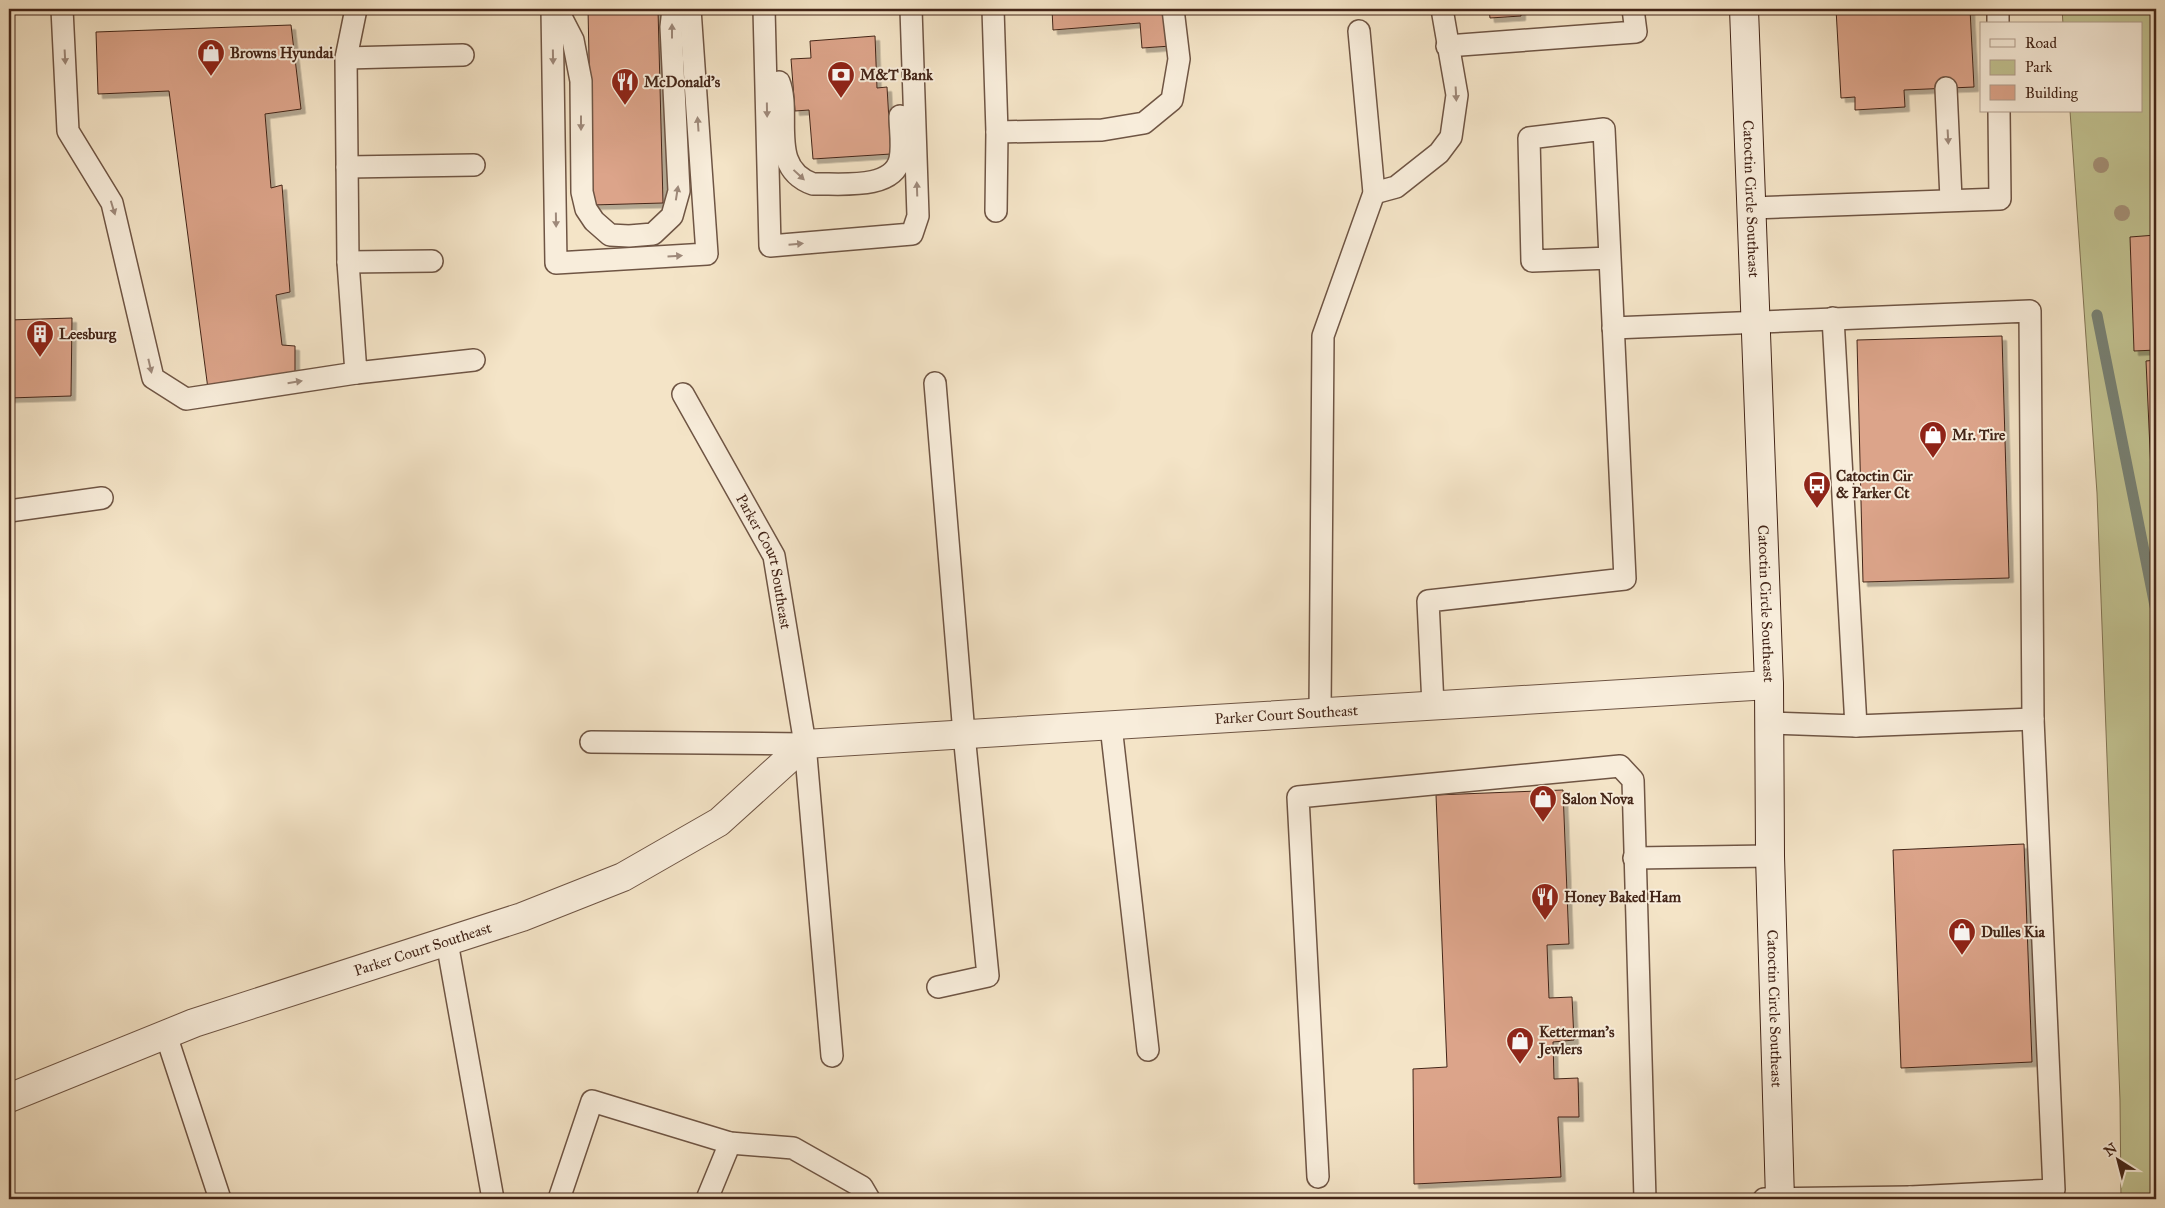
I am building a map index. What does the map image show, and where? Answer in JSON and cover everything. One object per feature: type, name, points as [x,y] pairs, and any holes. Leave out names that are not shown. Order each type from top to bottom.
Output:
[{"type":"street","name":"Catoctin Circle Southeast","points":[[1744,9],[1769,685],[1774,1199]]},
{"type":"street","name":"Parker Court Southeast","points":[[9,1098],[194,1024],[522,917],[623,877],[719,822],[805,744],[1769,685]]},
{"type":"lane","points":[[62,9],[68,131],[112,203],[153,378],[186,399],[356,373],[474,360]]},
{"type":"lane","points":[[356,9],[346,58],[348,262],[356,373]]},
{"type":"lane","points":[[552,9],[556,264],[707,254],[690,9]]},
{"type":"lane","points":[[557,9],[573,40],[581,80],[582,192],[586,208],[594,221],[610,235],[629,236],[653,234],[672,216],[679,191],[671,27],[673,9]]},
{"type":"lane","points":[[764,9],[770,246],[912,234],[918,216],[911,9]]},
{"type":"lane","points":[[993,9],[998,132],[996,211]]},
{"type":"lane","points":[[998,132],[1102,130],[1144,123],[1172,100],[1179,59],[1173,9]]},
{"type":"lane","points":[[1374,193],[1396,187],[1439,153],[1451,137],[1457,95],[1442,9]]},
{"type":"lane","points":[[1448,46],[1636,32],[1633,9]]},
{"type":"lane","points":[[1998,9],[1998,22]]},
{"type":"lane","points":[[1320,713],[1323,336],[1374,193],[1360,31]]},
{"type":"lane","points":[[766,47],[781,86],[784,145],[790,164],[796,175],[804,181],[813,184],[878,182],[894,173],[900,159],[900,92],[912,54]]},
{"type":"lane","points":[[346,58],[463,55]]},
{"type":"lane","points":[[1946,88],[1952,199]]},
{"type":"lane","points":[[1752,208],[2000,198],[1999,112]]},
{"type":"lane","points":[[1433,706],[1428,601],[1625,578],[1604,129],[1529,138],[1532,261],[1610,258]]},
{"type":"lane","points":[[348,167],[474,165]]},
{"type":"lane","points":[[348,262],[432,261]]},
{"type":"lane","points":[[1613,328],[2030,311],[2033,719],[2054,1190],[1910,1198],[1774,1199]]},
{"type":"lane","points":[[1833,318],[1856,726]]},
{"type":"lane","points":[[935,383],[964,734],[988,976],[938,987]]},
{"type":"lane","name":"Parker Court Southeast","points":[[591,742],[805,744],[774,556],[683,394]]},
{"type":"lane","points":[[9,511],[102,498]]},
{"type":"lane","points":[[1768,723],[1856,726],[2033,719]]},
{"type":"lane","points":[[1111,726],[1148,1050]]},
{"type":"lane","points":[[805,744],[832,1056]]},
{"type":"lane","points":[[1318,1177],[1298,797],[1620,766],[1632,780],[1645,1199]]},
{"type":"lane","points":[[1634,858],[1770,856]]},
{"type":"lane","points":[[447,942],[493,1199]]},
{"type":"lane","points":[[166,1035],[220,1199]]},
{"type":"lane","points":[[559,1199],[592,1101],[730,1143],[793,1148],[862,1187],[869,1199]]},
{"type":"lane","points":[[707,1199],[730,1143]]},
{"type":"green space","points":[[2062,9],[2156,9],[2156,1199],[2121,1199],[2120,1100],[2097,493],[2070,112],[2142,112],[2142,22],[2063,22]]},
{"type":"building","name":"McDonald's","points":[[588,9],[658,9],[663,203],[592,205]]},
{"type":"building","points":[[1052,9],[1168,9],[1171,46],[1142,48],[1140,23],[1053,30]]},
{"type":"building","points":[[1489,9],[1521,9],[1521,16],[1490,18]]},
{"type":"building","points":[[1836,9],[1970,9],[1974,87],[1904,90],[1905,107],[1855,110],[1855,97],[1841,98]]},
{"type":"building","points":[[291,25],[301,109],[265,114],[271,188],[282,185],[290,292],[276,295],[282,345],[295,346],[295,381],[208,389],[169,91],[98,94],[96,32]]},
{"type":"building","name":"M&T Bank","points":[[875,36],[877,88],[887,87],[891,154],[813,159],[809,110],[795,111],[791,59],[811,58],[810,41]]},
{"type":"building","points":[[2156,235],[2156,350],[2134,351],[2130,237]]},
{"type":"building","name":"Leesburg","points":[[72,318],[71,396],[9,398],[9,320]]},
{"type":"building","name":"Mr. Tire","points":[[2002,336],[2009,578],[1863,582],[1857,340]]},
{"type":"building","points":[[2156,360],[2156,470],[2151,471],[2146,361]]},
{"type":"building","points":[[1563,790],[1569,944],[1547,945],[1549,998],[1572,997],[1574,1040],[1553,1042],[1554,1079],[1578,1078],[1579,1117],[1558,1117],[1561,1177],[1414,1184],[1413,1069],[1447,1067],[1436,795]]},
{"type":"building","name":"Dulles Kia","points":[[2024,844],[2032,1062],[1901,1068],[1893,850]]},
{"type":"waterway","points":[[2097,315],[2156,611]]},
{"type":"place","name":"Browns Hyundai","points":[[211,77]]},
{"type":"place","name":"M&T Bank","points":[[841,99]]},
{"type":"place","name":"McDonald's","points":[[625,106]]},
{"type":"place","name":"Leesburg","points":[[40,358]]},
{"type":"place","name":"Mr. Tire","points":[[1933,459]]},
{"type":"place","name":"Catoctin Cir & Parker Ct","points":[[1817,509]]},
{"type":"place","name":"Salon Nova","points":[[1543,823]]},
{"type":"place","name":"Honey Baked Ham","points":[[1545,921]]},
{"type":"place","name":"Dulles Kia","points":[[1962,956]]},
{"type":"place","name":"Ketterman's Jewlers","points":[[1520,1065]]}]
